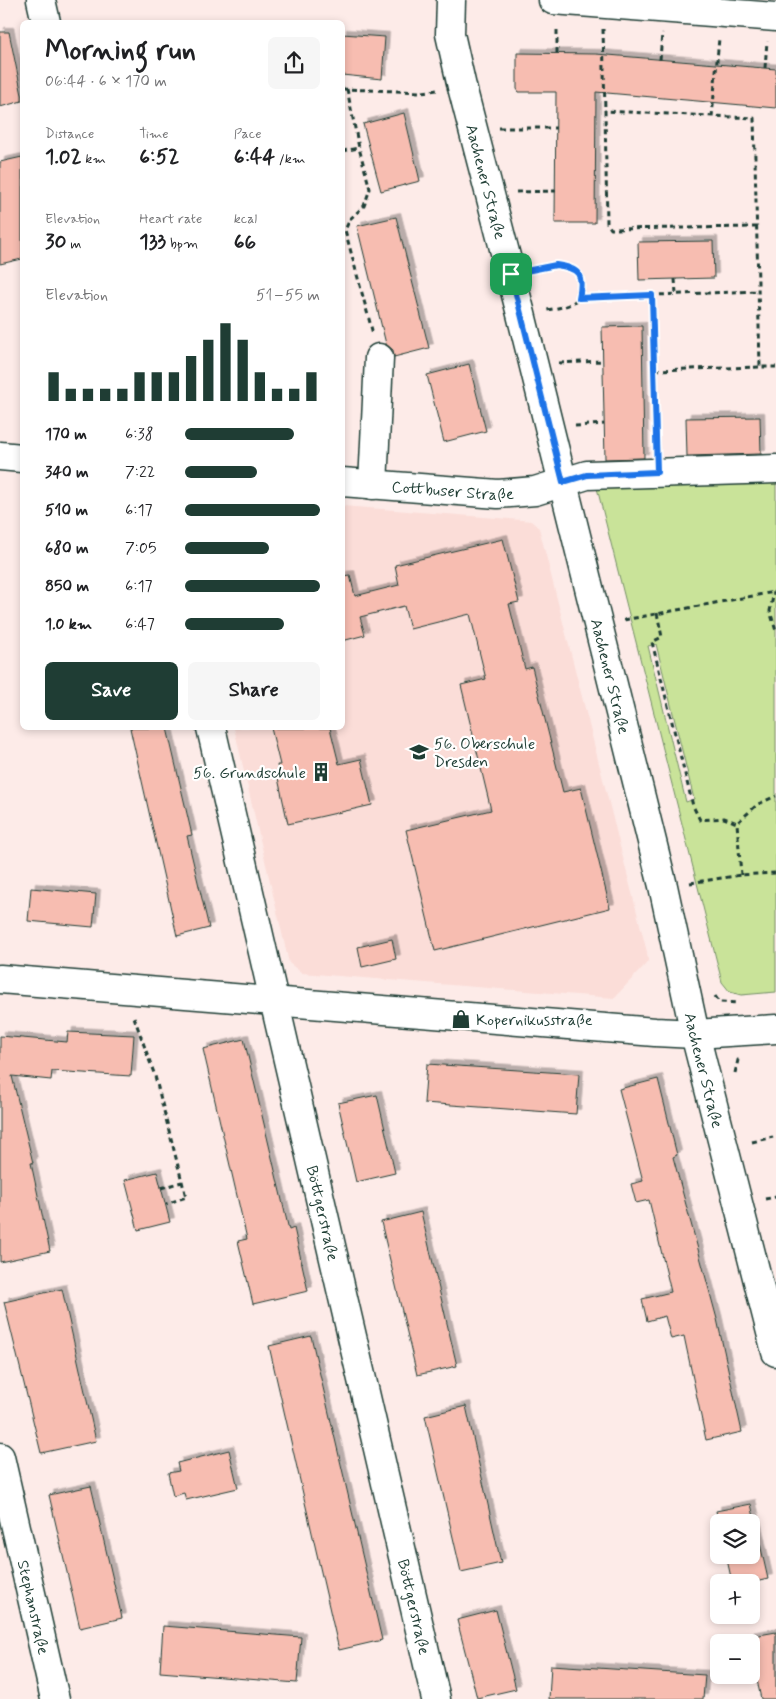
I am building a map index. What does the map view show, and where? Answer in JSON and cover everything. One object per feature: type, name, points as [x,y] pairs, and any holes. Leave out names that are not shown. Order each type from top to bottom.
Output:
[{"type":"street","points":[[41,0],[46,20]]},
{"type":"street","name":"Aachener Straße","points":[[451,0],[450,34],[462,88],[534,364],[663,886],[695,1034],[776,1352]]},
{"type":"street","points":[[554,0],[776,17]]},
{"type":"street","points":[[373,484],[379,358]]},
{"type":"street","points":[[0,456],[20,458]]},
{"type":"street","name":"Cottbuser Straße","points":[[345,482],[498,494],[534,491],[587,475],[776,469]]},
{"type":"street","name":"Böttgerstraße","points":[[211,730],[436,1699]]},
{"type":"street","points":[[0,979],[695,1034],[776,1029]]},
{"type":"street","name":"Stephanstraße","points":[[0,1457],[55,1699]]},
{"type":"path","points":[[602,4],[607,222],[611,229],[756,227]]},
{"type":"path","points":[[712,117],[721,13]]},
{"type":"path","points":[[379,358],[345,230],[350,219],[364,206],[370,189],[345,89],[422,92],[462,88]]},
{"type":"path","points":[[605,111],[754,118],[760,367]]},
{"type":"path","points":[[472,128],[556,128]]},
{"type":"path","points":[[345,150],[359,148]]},
{"type":"path","points":[[490,193],[556,191]]},
{"type":"path","points":[[511,274],[556,265],[573,267],[579,274],[581,287],[579,298]]},
{"type":"path","points":[[675,279],[676,294]]},
{"type":"path","points":[[521,314],[568,306],[579,298],[759,291]]},
{"type":"path","points":[[652,295],[657,472]]},
{"type":"path","points":[[534,364],[603,360]]},
{"type":"path","points":[[655,370],[776,366]]},
{"type":"path","points":[[624,620],[775,591],[770,611],[776,631]]},
{"type":"path","points":[[657,614],[662,637],[652,642],[693,806],[700,820],[724,818],[737,823]]},
{"type":"path","points":[[737,823],[758,804],[776,796]]},
{"type":"path","points":[[737,823],[741,875]]},
{"type":"path","points":[[663,886],[741,875],[776,873]]},
{"type":"path","points":[[130,989],[134,1022],[155,1076],[186,1197],[166,1204]]},
{"type":"path","points":[[710,989],[719,1002],[747,1003]]},
{"type":"path","points":[[735,1073],[738,1060],[745,1057]]},
{"type":"path","points":[[752,1142],[773,1137]]},
{"type":"path","points":[[161,1188],[182,1182]]},
{"type":"path","points":[[765,1199],[776,1197]]},
{"type":"shaded area","name":"56. Oberschule Dresden","points":[[345,506],[531,521],[539,528],[648,961],[614,998],[302,973],[289,963],[234,730],[345,730]]},
{"type":"green space","points":[[776,478],[776,992],[741,995],[730,992],[722,982],[596,484]],"holes":[[[656,644],[694,799],[686,802],[648,646]]]},
{"type":"building","points":[[0,32],[9,32],[20,85],[20,102],[0,107]]},
{"type":"building","points":[[345,34],[385,37],[382,79],[345,75]]},
{"type":"building","points":[[517,53],[596,54],[776,69],[776,108],[596,92],[595,223],[555,223],[556,92],[519,92],[517,89]]},
{"type":"building","points":[[404,113],[420,181],[381,191],[363,124]]},
{"type":"building","points":[[20,157],[20,259],[0,264],[0,162]]},
{"type":"building","points":[[396,217],[429,348],[394,357],[393,350],[386,344],[357,226]]},
{"type":"building","points":[[713,241],[714,278],[639,280],[638,242]]},
{"type":"building","points":[[642,326],[644,458],[605,459],[602,327]]},
{"type":"building","points":[[469,364],[486,431],[444,442],[427,375]]},
{"type":"building","points":[[760,417],[761,454],[687,456],[686,418]]},
{"type":"building","points":[[503,539],[519,602],[509,604],[525,669],[532,667],[563,792],[581,788],[610,908],[435,951],[406,830],[491,810],[461,685],[486,679],[470,614],[410,629],[404,606],[360,617],[365,635],[345,640],[345,576],[350,575],[355,596],[399,585],[395,565]]},
{"type":"building","points":[[130,730],[167,730],[192,835],[187,836],[209,928],[177,936]]},
{"type":"building","name":"56. Grundschule","points":[[271,730],[330,730],[339,764],[361,759],[372,805],[288,824],[278,778],[280,778],[277,765],[280,765]]},
{"type":"building","points":[[31,888],[96,894],[93,927],[28,921]]},
{"type":"building","points":[[392,939],[396,959],[362,967],[358,947]]},
{"type":"building","points":[[68,1032],[134,1035],[131,1076],[52,1071],[51,1080],[12,1076],[33,1163],[31,1163],[50,1251],[0,1262],[0,1036],[67,1042]]},
{"type":"building","points":[[244,1039],[289,1230],[294,1228],[308,1291],[253,1304],[238,1241],[247,1239],[203,1049]]},
{"type":"building","points":[[427,1064],[579,1074],[576,1114],[424,1103]]},
{"type":"building","points":[[658,1079],[677,1155],[673,1157],[717,1319],[742,1432],[706,1440],[684,1336],[671,1339],[665,1316],[647,1321],[642,1299],[671,1292],[649,1200],[636,1203],[631,1184],[643,1181],[619,1089]]},
{"type":"building","points":[[377,1095],[395,1173],[356,1182],[338,1103]]},
{"type":"building","points":[[157,1172],[170,1222],[138,1230],[125,1180]]},
{"type":"building","points":[[421,1212],[457,1366],[417,1375],[381,1222]]},
{"type":"building","points":[[62,1289],[96,1441],[41,1453],[4,1302]]},
{"type":"building","points":[[311,1336],[382,1640],[339,1650],[269,1346]]},
{"type":"building","points":[[466,1406],[501,1563],[461,1572],[425,1416]]},
{"type":"building","points":[[229,1450],[238,1488],[186,1500],[184,1493],[173,1496],[168,1473],[179,1471],[177,1463]]},
{"type":"building","points":[[91,1486],[122,1618],[80,1628],[49,1495]]},
{"type":"building","points":[[751,1504],[753,1514],[717,1514],[716,1511]]},
{"type":"building","points":[[760,1544],[768,1579],[760,1581],[760,1574],[730,1574],[728,1564],[760,1564]]},
{"type":"building","points":[[496,1610],[516,1689],[477,1698],[457,1620]]},
{"type":"building","points":[[163,1626],[301,1637],[297,1683],[160,1672]]},
{"type":"building","points":[[776,1632],[776,1699],[761,1699],[758,1684],[760,1684],[760,1635]]},
{"type":"building","points":[[551,1665],[705,1675],[703,1699],[549,1699]]},
{"type":"place","name":"56. Oberschule Dresden","points":[[419,752]]},
{"type":"place","name":"56. Grundschule","points":[[321,772]]},
{"type":"place","name":"Kopernikusstraße","points":[[461,1019]]},
{"type":"route","points":[[556,265],[573,267],[579,274],[581,287],[579,298],[652,295],[657,472],[587,475],[563,482],[511,274],[556,265]]}]
